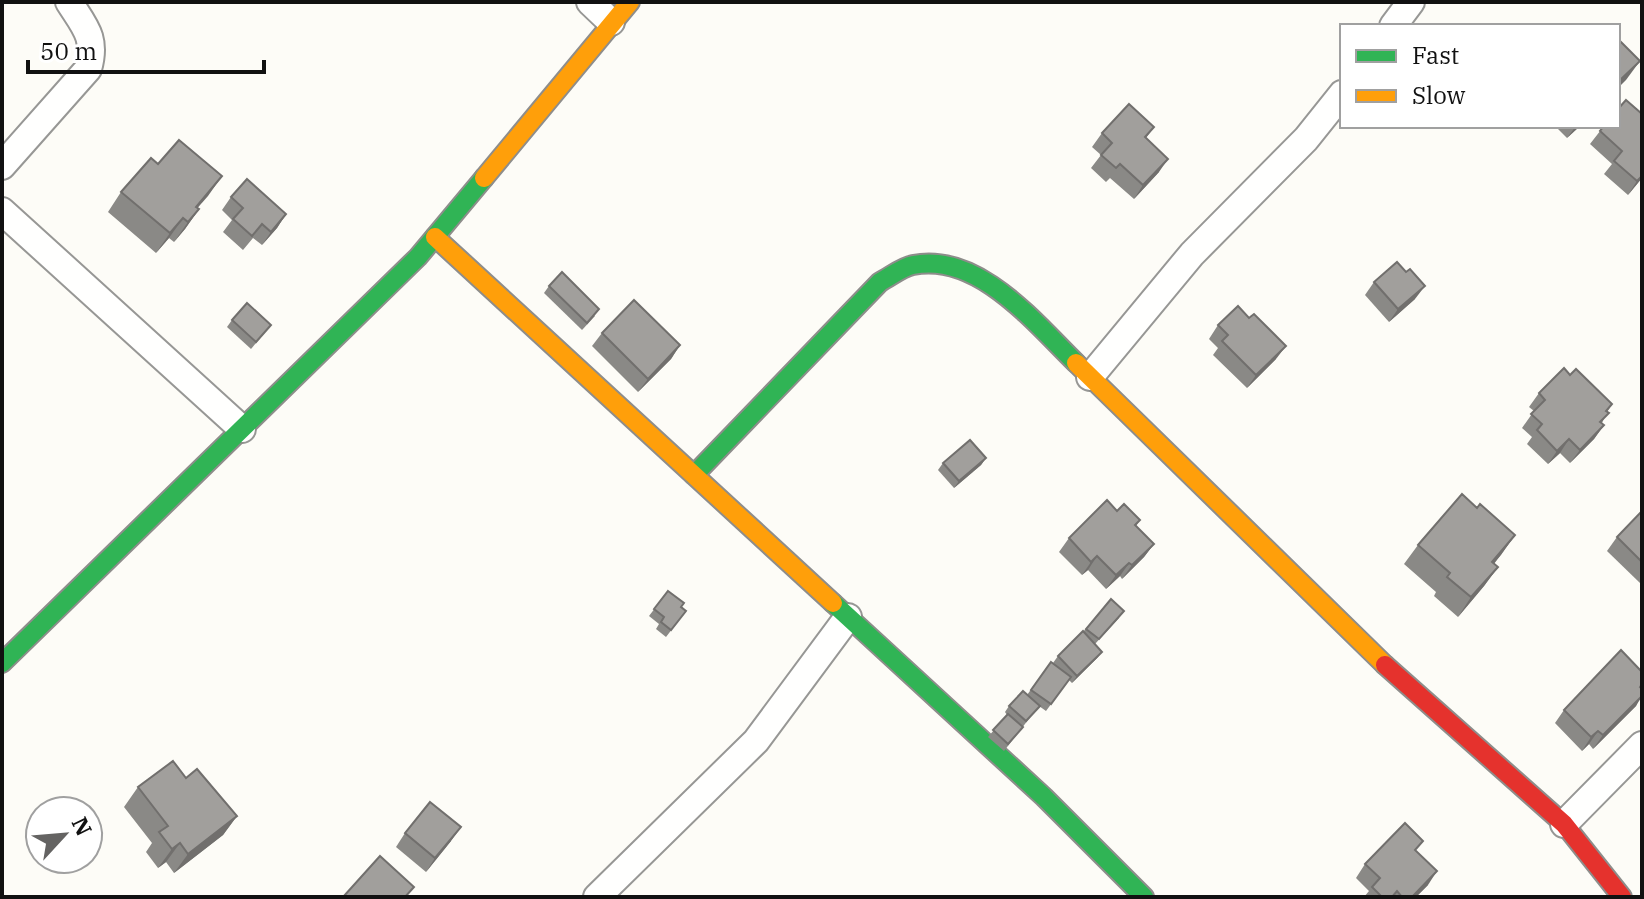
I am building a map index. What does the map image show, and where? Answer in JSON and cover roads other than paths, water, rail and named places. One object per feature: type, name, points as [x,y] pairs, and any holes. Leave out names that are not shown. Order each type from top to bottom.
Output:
[{"type":"street","points":[[2,166],[88,69],[92,56],[91,36],[69,2]]},
{"type":"street","points":[[590,2],[611,22]]},
{"type":"street","points":[[2,663],[418,257],[630,2]]},
{"type":"street","points":[[1394,24],[1411,2]]},
{"type":"street","points":[[1090,377],[1192,254],[1306,139],[1340,96]]},
{"type":"street","points":[[2,211],[242,429]]},
{"type":"street","points":[[435,237],[1044,797],[1144,897]]},
{"type":"street","points":[[694,475],[880,282],[912,265],[952,266],[999,288],[1385,665],[1564,824],[1622,897]]},
{"type":"street","points":[[597,897],[756,741],[848,617]]},
{"type":"street","points":[[1564,824],[1642,745]]}]
